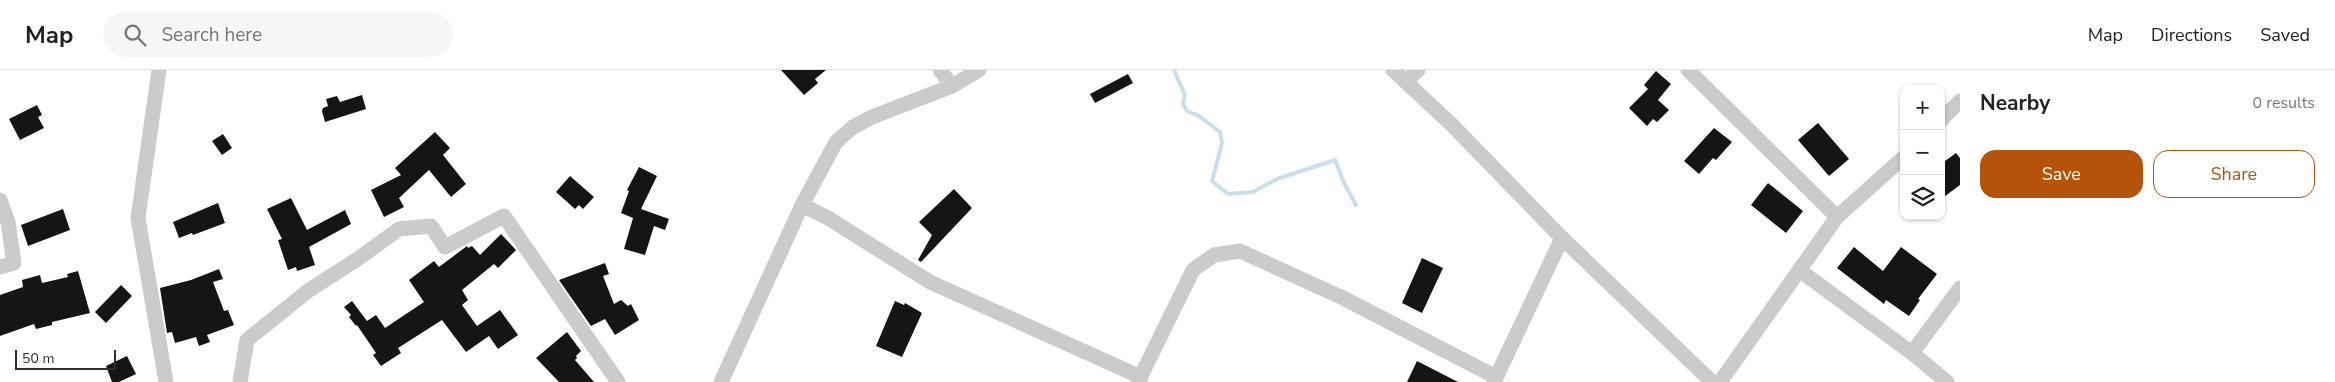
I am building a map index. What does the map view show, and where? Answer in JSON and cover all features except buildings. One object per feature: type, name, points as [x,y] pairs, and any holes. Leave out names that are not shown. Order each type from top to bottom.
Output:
[{"type":"street","points":[[159,70],[138,218],[166,382]]},
{"type":"street","points":[[940,70],[952,86]]},
{"type":"street","points":[[721,382],[802,205],[836,142],[852,127],[872,117],[952,86],[979,70]]},
{"type":"street","points":[[1393,70],[1452,124],[1562,238],[1712,382]]},
{"type":"street","points":[[1406,81],[1418,70]]},
{"type":"street","points":[[1688,70],[1837,217]]},
{"type":"street","points":[[1945,116],[1960,101]]},
{"type":"street","points":[[1720,382],[1837,217],[1900,161]]},
{"type":"street","points":[[0,200],[8,222],[14,263],[0,267]]},
{"type":"street","points":[[802,205],[828,218],[930,282],[1139,380],[1193,270],[1214,255],[1240,251],[1341,297],[1495,380],[1562,238]]},
{"type":"street","points":[[240,382],[247,340],[308,291],[360,258],[399,229],[431,226],[445,246],[504,216],[618,382]]},
{"type":"street","points":[[1799,270],[1912,353],[1947,382]]},
{"type":"street","points":[[1912,353],[1960,288]]},
{"type":"waterway","points":[[1174,70],[1185,95],[1183,104],[1187,111],[1199,116],[1220,132],[1222,143],[1212,181],[1228,194],[1253,192],[1277,179],[1335,160],[1344,183],[1356,205]]}]
